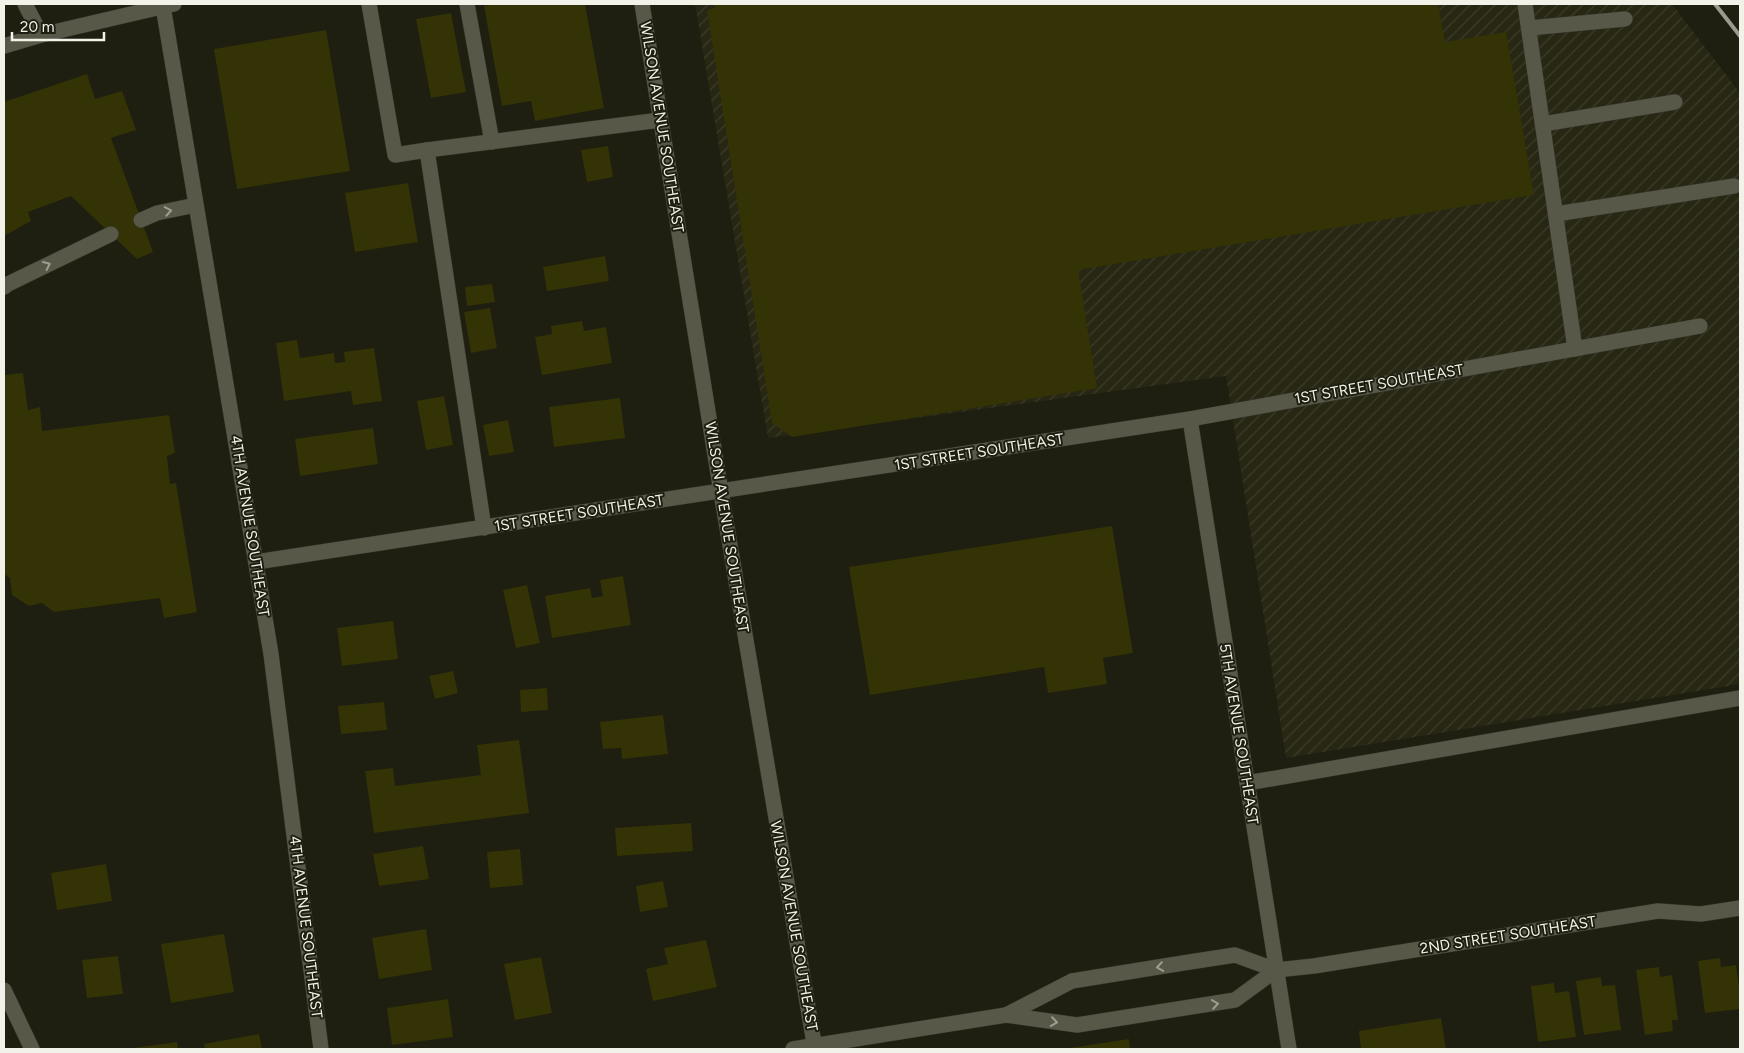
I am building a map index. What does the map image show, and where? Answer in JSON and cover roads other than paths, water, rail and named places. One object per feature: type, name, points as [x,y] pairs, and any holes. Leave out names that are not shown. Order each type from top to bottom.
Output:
[{"type":"street","points":[[25,4],[41,35]]},
{"type":"street","points":[[370,4],[395,155],[660,120]]},
{"type":"street","points":[[467,4],[492,142]]},
{"type":"street","name":"WILSON AVENUE SOUTHEAST","points":[[642,4],[814,1048]]},
{"type":"street","points":[[1525,4],[1575,349]]},
{"type":"street","points":[[4,46],[41,35],[169,5]]},
{"type":"street","name":"4TH AVENUE SOUTHEAST","points":[[169,5],[196,205],[272,664],[321,1049]]},
{"type":"street","points":[[1529,28],[1625,19]]},
{"type":"street","points":[[1543,124],[1675,102]]},
{"type":"street","points":[[427,150],[484,528]]},
{"type":"street","points":[[1556,214],[1734,186]]},
{"type":"street","points":[[141,220],[157,213],[196,205]]},
{"type":"street","points":[[4,287],[111,234]]},
{"type":"street","name":"1ST STREET SOUTHEAST","points":[[256,562],[1190,419],[1700,326]]},
{"type":"street","name":"5TH AVENUE SOUTHEAST","points":[[1190,419],[1289,1049]]},
{"type":"street","points":[[1247,783],[1740,698]]},
{"type":"street","name":"2ND STREET SOUTHEAST","points":[[793,1049],[814,1048],[1006,1015],[1072,981],[1235,955],[1276,970],[1314,966],[1658,911],[1700,914],[1740,908]]},
{"type":"street","name":"2ND STREET SOUTHEAST","points":[[1006,1015],[1077,1025],[1235,1000],[1276,970]]},
{"type":"street","points":[[4,990],[32,1049]]},
{"type":"railway","points":[[1715,4],[1740,36]]}]
